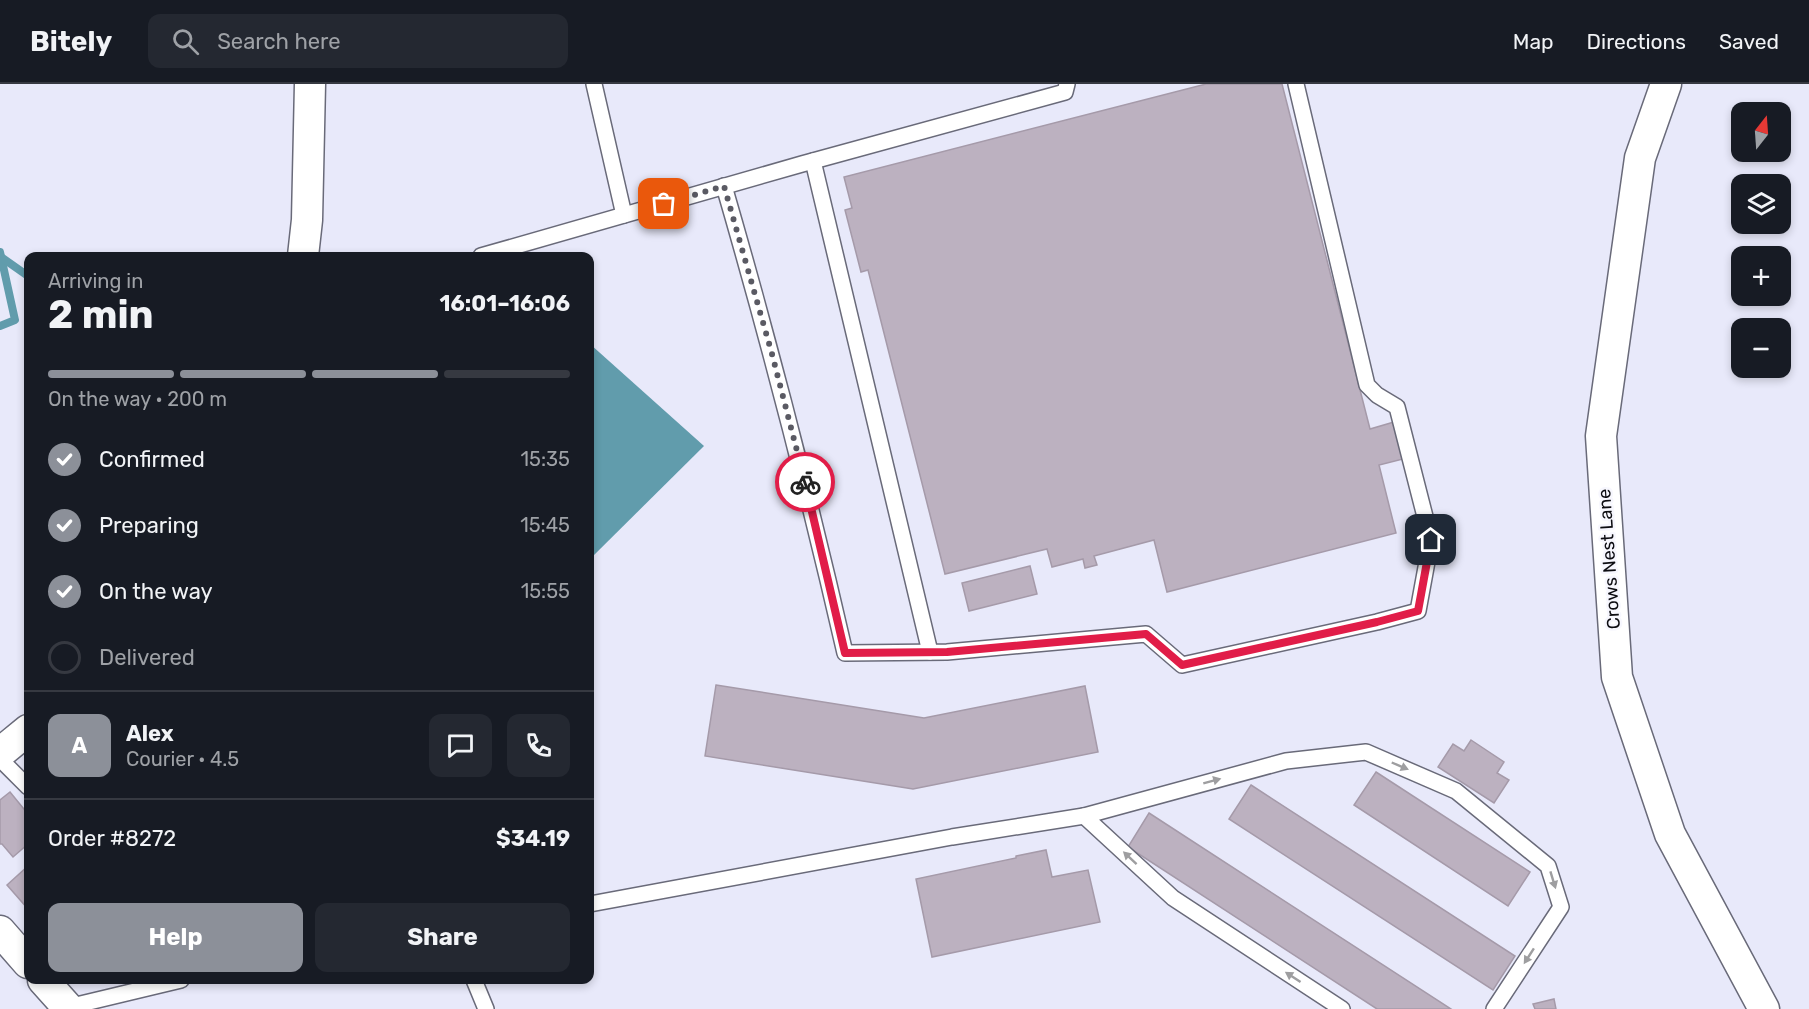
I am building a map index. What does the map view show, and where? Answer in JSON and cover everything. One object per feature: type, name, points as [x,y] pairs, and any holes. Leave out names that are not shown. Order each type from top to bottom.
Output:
[{"type":"street","points":[[303,252],[307,220],[310,84]]},
{"type":"street","name":"Crows Nest Lane","points":[[1666,84],[1640,158],[1600,436],[1617,677],[1670,834],[1764,1009]]},
{"type":"street","points":[[0,753],[24,733]]},
{"type":"street","points":[[0,932],[24,959]]},
{"type":"street","points":[[47,984],[69,1008]]},
{"type":"lane","points":[[594,84],[624,215]]},
{"type":"lane","points":[[495,252],[1065,92],[1066,84]]},
{"type":"lane","points":[[724,186],[775,365],[816,526],[845,653],[930,652],[1146,634],[1182,665],[1418,611],[1431,540],[1397,407],[1377,395],[1367,385],[1296,84]]},
{"type":"lane","points":[[813,161],[930,652]]},
{"type":"lane","points":[[594,903],[952,837],[1084,816],[1286,761],[1366,752],[1456,790],[1548,866],[1561,906],[1494,1009]]},
{"type":"lane","points":[[0,759],[24,783]]},
{"type":"lane","points":[[1084,816],[1173,898],[1342,1009]]},
{"type":"lane","points":[[69,1008],[165,984]]},
{"type":"lane","points":[[476,984],[486,1009]]},
{"type":"water","points":[[594,348],[704,446],[594,555]]},
{"type":"building","points":[[1206,84],[1282,84],[1370,429],[1394,422],[1403,459],[1379,465],[1396,533],[1167,592],[1154,540],[1094,556],[1097,565],[1085,568],[1083,559],[1052,567],[1047,549],[945,574],[868,270],[861,272],[845,210],[852,208],[844,177]]},
{"type":"building","points":[[1030,566],[1037,594],[969,611],[962,583]]},
{"type":"building","points":[[716,685],[924,718],[1085,686],[1098,752],[913,789],[705,756]]},
{"type":"building","points":[[1471,740],[1504,762],[1497,773],[1509,780],[1494,803],[1438,767],[1453,744],[1464,751]]},
{"type":"building","points":[[1376,772],[1530,872],[1508,906],[1354,805]]},
{"type":"building","points":[[1251,785],[1515,956],[1493,990],[1229,819]]},
{"type":"building","points":[[10,792],[24,809],[24,847],[13,857],[0,844],[0,800]]},
{"type":"building","points":[[1149,813],[1451,1009],[1377,1009],[1128,847]]},
{"type":"building","points":[[1046,850],[1052,877],[1088,870],[1100,922],[932,957],[916,879]]},
{"type":"building","points":[[24,870],[24,904],[7,885]]},
{"type":"building","points":[[1554,999],[1556,1009],[1535,1009],[1533,1004]]},
{"type":"waterway","points":[[0,252],[15,320],[0,326]]},
{"type":"waterway","points":[[1,257],[24,273]]},
{"type":"way so far","points":[[664,204],[724,186],[772,354],[805,482]]},
{"type":"route","points":[[805,482],[845,653],[947,652],[1146,634],[1182,665],[1418,611],[1431,540]]}]
